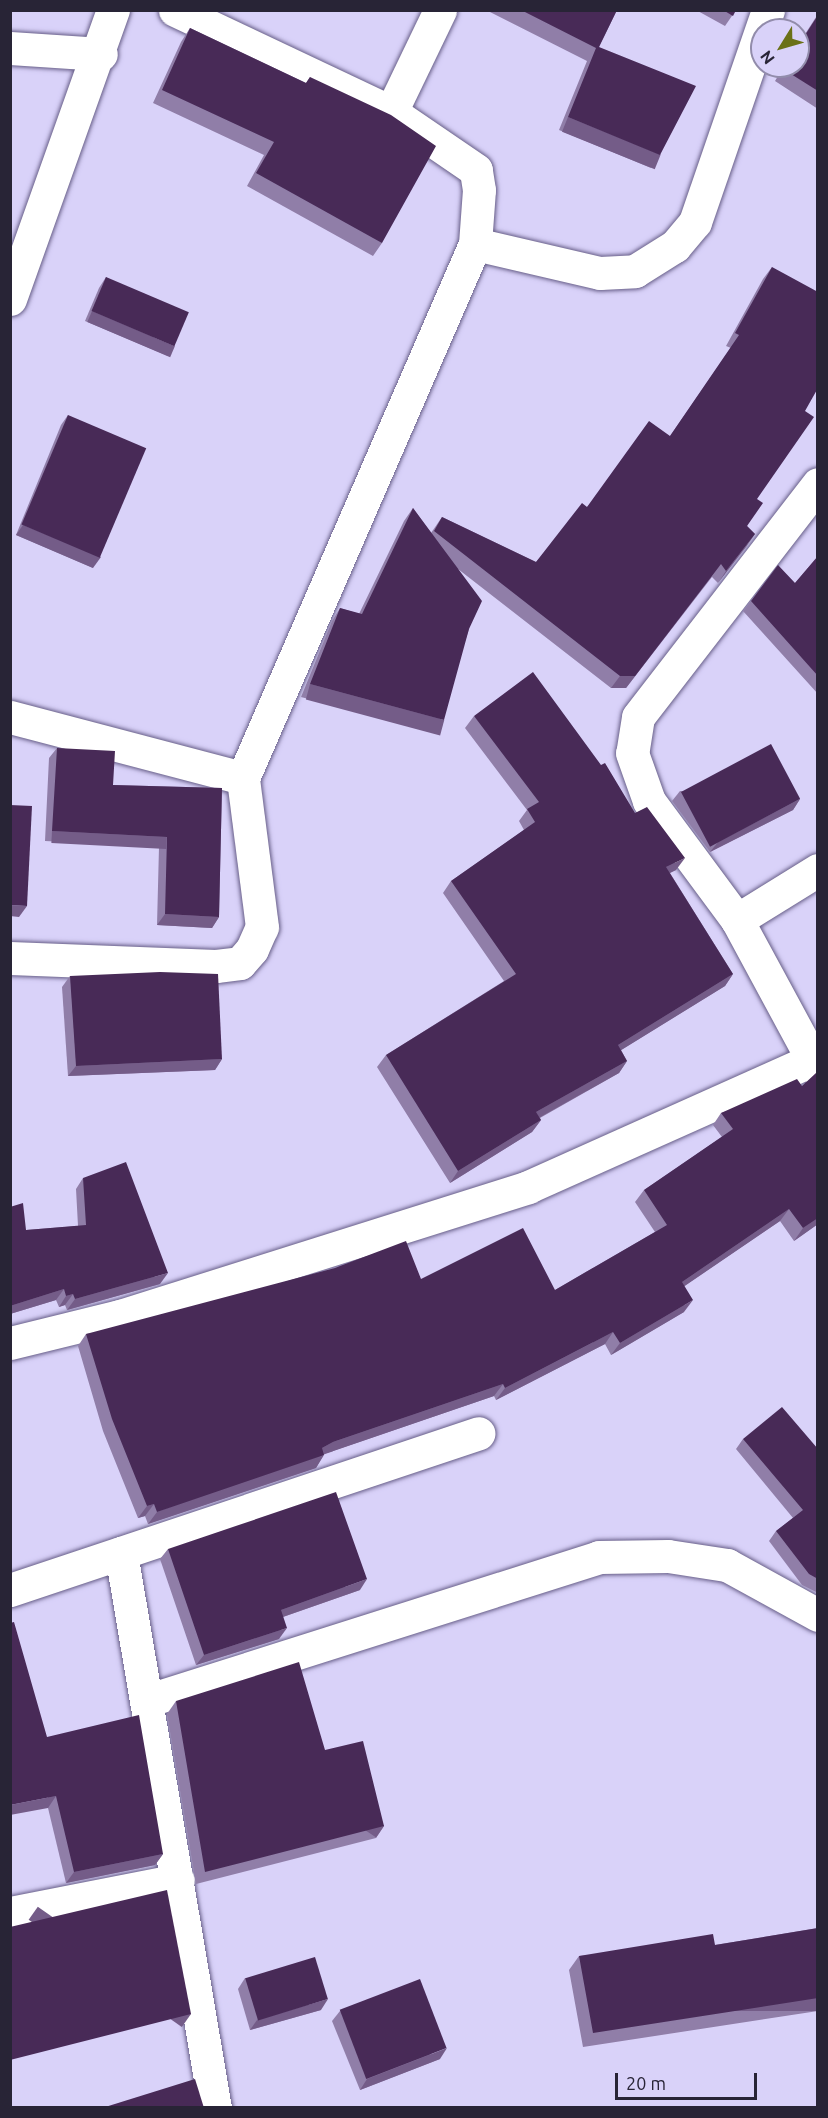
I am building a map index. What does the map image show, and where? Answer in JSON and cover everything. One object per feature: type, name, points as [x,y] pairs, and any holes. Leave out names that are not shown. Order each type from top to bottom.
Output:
[{"type":"street","points":[[10,299],[101,54],[113,10]]},
{"type":"street","points":[[10,958],[216,966],[240,963],[252,950],[262,927],[243,778],[475,244],[479,190],[476,170],[391,112],[175,10]]},
{"type":"street","points":[[391,112],[440,10]]},
{"type":"street","points":[[475,244],[600,273],[635,271],[675,246],[695,222],[768,10]]},
{"type":"street","points":[[10,48],[101,54]]},
{"type":"street","points":[[10,1343],[120,1316],[528,1187],[814,1065],[737,920],[649,801],[632,753],[638,717],[818,484]]},
{"type":"street","points":[[10,717],[243,778]]},
{"type":"street","points":[[737,920],[818,870]]},
{"type":"street","points":[[10,1590],[478,1433]]},
{"type":"street","points":[[121,1553],[149,1700],[215,2108]]},
{"type":"street","points":[[149,1700],[599,1557],[668,1556],[727,1565],[818,1615]]},
{"type":"street","points":[[10,1913],[178,1881]]},
{"type":"building","points":[[521,10],[617,10],[599,47],[696,86],[660,155],[568,117],[596,48]]},
{"type":"building","points":[[723,10],[736,10],[733,16]]},
{"type":"building","points":[[818,15],[818,91],[797,78],[810,78],[810,27]]},
{"type":"building","points":[[190,28],[306,83],[310,77],[391,115],[436,146],[382,243],[256,173],[274,142],[162,90]]},
{"type":"building","points":[[772,267],[818,292],[818,388],[805,411],[814,417],[757,499],[763,503],[747,526],[755,534],[726,571],[721,564],[635,676],[620,676],[434,531],[442,517],[536,562],[582,503],[587,507],[649,421],[670,436],[739,335],[735,333]]},
{"type":"building","points":[[106,277],[189,312],[174,346],[92,311]]},
{"type":"building","points":[[68,415],[146,448],[100,558],[22,525]]},
{"type":"building","points":[[413,508],[482,601],[469,629],[444,720],[310,684],[340,608],[362,614]]},
{"type":"building","points":[[818,556],[818,676],[751,601],[778,565],[795,583]]},
{"type":"building","points":[[533,672],[601,765],[605,763],[635,813],[647,807],[685,858],[666,867],[733,974],[618,1045],[627,1061],[536,1112],[541,1120],[458,1171],[386,1055],[516,974],[451,881],[535,822],[527,809],[539,802],[474,716]]},
{"type":"building","points":[[771,744],[800,799],[710,847],[681,792]]},
{"type":"building","points":[[57,748],[115,751],[113,785],[222,788],[219,917],[165,914],[167,837],[52,831]]},
{"type":"building","points":[[10,805],[32,806],[27,906],[10,905]]},
{"type":"building","points":[[160,972],[218,974],[222,1059],[76,1066],[70,976]]},
{"type":"building","points":[[816,1073],[818,1074],[818,1218],[803,1228],[789,1209],[682,1282],[693,1300],[620,1343],[613,1332],[505,1388],[503,1384],[333,1442],[322,1448],[324,1455],[157,1512],[154,1504],[147,1506],[112,1419],[86,1334],[335,1268],[406,1241],[421,1279],[523,1228],[555,1290],[667,1225],[644,1190],[733,1129],[721,1113],[797,1079],[802,1086]]},
{"type":"building","points":[[126,1162],[168,1273],[75,1299],[73,1294],[66,1296],[64,1289],[10,1306],[10,1207],[23,1203],[26,1230],[86,1225],[83,1178]]},
{"type":"building","points":[[782,1407],[818,1449],[818,1579],[809,1574],[776,1531],[803,1510],[743,1439]]},
{"type":"building","points":[[336,1492],[367,1579],[281,1610],[287,1628],[204,1655],[168,1549]]},
{"type":"building","points":[[14,1622],[47,1737],[139,1715],[163,1854],[74,1872],[56,1796],[10,1805],[10,1623]]},
{"type":"building","points":[[299,1662],[325,1750],[363,1741],[384,1826],[205,1872],[176,1701]]},
{"type":"building","points":[[167,1890],[191,2014],[10,2060],[10,1927]]},
{"type":"building","points":[[818,1928],[818,1998],[593,2033],[579,1956],[713,1934],[715,1945]]},
{"type":"building","points":[[315,1957],[328,1999],[258,2020],[245,1978]]},
{"type":"building","points":[[420,1979],[447,2048],[366,2079],[340,2010]]},
{"type":"building","points":[[195,2079],[204,2108],[102,2108]]}]
